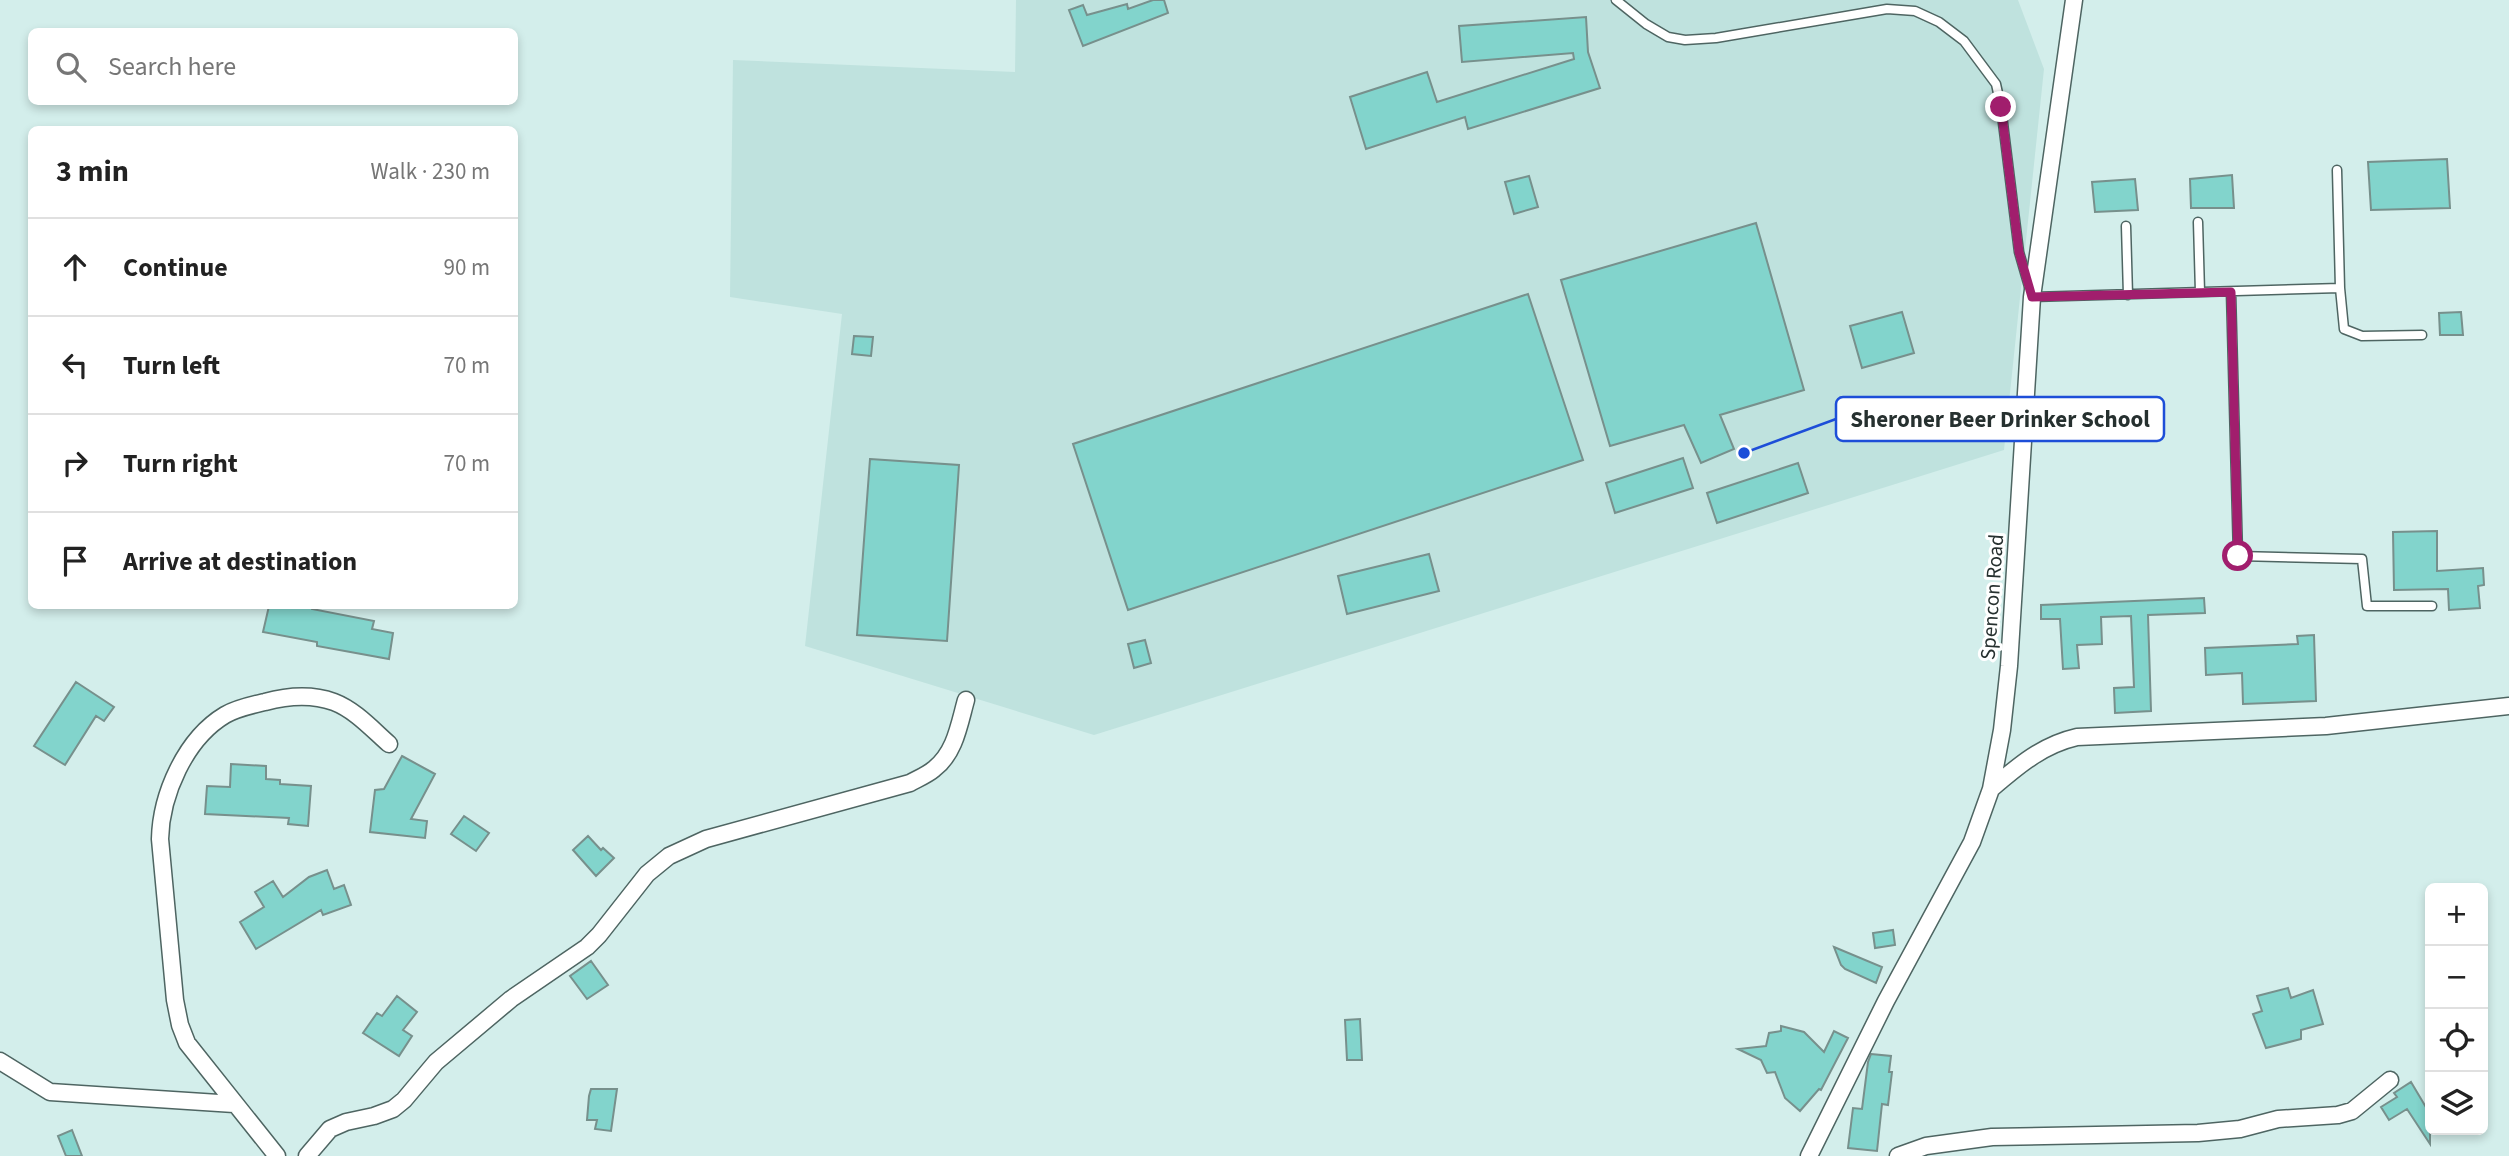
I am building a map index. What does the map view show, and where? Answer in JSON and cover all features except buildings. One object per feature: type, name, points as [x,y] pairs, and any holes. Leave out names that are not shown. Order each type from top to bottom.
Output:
[{"type":"street","name":"Spencon Road","points":[[1809,1156],[1886,1001],[1972,842],[1991,789],[2002,730],[2009,666],[2032,297],[2074,0]]},
{"type":"street","points":[[277,1156],[187,1043],[180,1025],[175,999],[160,816],[167,791],[199,739],[224,716],[248,706],[279,698],[314,696],[335,702],[354,713],[389,744]]},
{"type":"street","points":[[307,1156],[330,1129],[393,1109],[404,1100],[422,1077],[447,1053],[511,999],[587,947],[648,874],[669,856],[706,839],[910,783],[934,769],[947,755],[956,739],[966,700]]},
{"type":"street","points":[[1991,789],[2019,766],[2056,742],[2077,737],[2326,726],[2509,706]]},
{"type":"street","points":[[0,1061],[50,1092],[234,1104]]},
{"type":"street","points":[[1898,1156],[1926,1146],[1992,1138],[2199,1133],[2240,1129],[2278,1119],[2338,1115],[2351,1111],[2390,1080]]},
{"type":"lane","points":[[1616,0],[1646,24],[1668,37],[1685,40],[1716,38],[1887,9],[1915,11],[1939,22],[1964,41],[1996,84],[2019,252],[2032,297],[2340,288]]},
{"type":"lane","points":[[2337,170],[2340,288],[2344,329],[2362,336],[2422,335]]},
{"type":"lane","points":[[2198,222],[2200,292]]},
{"type":"lane","points":[[2126,226],[2128,295]]},
{"type":"lane","points":[[2231,292],[2238,556],[2362,559],[2367,606],[2432,606]]},
{"type":"shaded area","points":[[1016,0],[2018,0],[2044,69],[2004,450],[1094,735],[805,646],[842,314],[730,297],[733,60],[1015,72]]},
{"type":"place","name":"Sheroner Beer Drinker School","points":[[1744,453]]},
{"type":"route","points":[[2001,107],[2019,252],[2032,297],[2231,292],[2238,556]]}]
